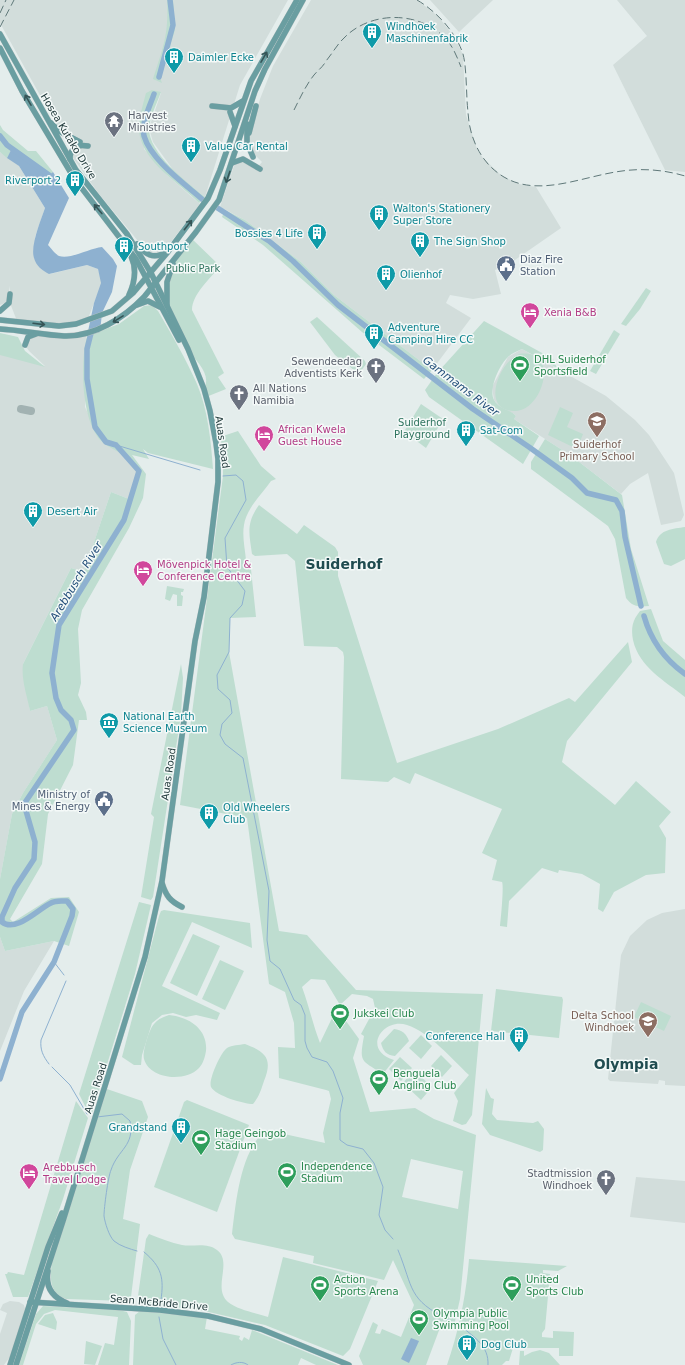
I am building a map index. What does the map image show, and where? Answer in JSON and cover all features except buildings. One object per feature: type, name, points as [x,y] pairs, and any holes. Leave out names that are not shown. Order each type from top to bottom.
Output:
[{"type":"main road","points":[[0,320],[59,326],[87,321],[119,307],[126,301],[151,273],[208,198],[218,176],[254,73],[297,0]]},
{"type":"main road","points":[[136,306],[178,255],[219,200],[247,118],[250,104],[265,69],[303,0]]},
{"type":"main road","name":"Hosea Kutako Drive","points":[[0,34],[70,160],[85,182],[134,244],[155,282]]},
{"type":"main road","name":"Hosea Kutako Drive","points":[[0,48],[22,91],[74,178],[123,239],[147,278]]},
{"type":"main road","points":[[254,73],[259,74],[265,69]]},
{"type":"main road","points":[[212,106],[231,108],[243,101]]},
{"type":"main road","points":[[239,115],[243,113],[250,104]]},
{"type":"main road","points":[[247,140],[256,106]]},
{"type":"main road","points":[[230,112],[235,126]]},
{"type":"main road","points":[[46,118],[59,131],[80,142]]},
{"type":"main road","points":[[247,118],[248,147],[253,157]]},
{"type":"main road","points":[[70,160],[73,148],[79,145],[88,146]]},
{"type":"main road","points":[[232,164],[243,159],[260,169]]},
{"type":"main road","points":[[112,216],[147,255],[155,257],[161,255],[173,244]]},
{"type":"main road","points":[[123,239],[132,259],[135,271],[132,287],[126,301]]},
{"type":"main road","points":[[0,329],[69,336],[86,333],[101,328],[136,306],[148,301],[164,308],[167,282],[172,265],[178,255]]},
{"type":"main road","name":"Auas Road","points":[[10,1365],[51,1255],[145,957],[162,881],[195,641],[204,597],[218,482],[218,459],[210,411],[201,384],[189,356],[147,278]]},
{"type":"main road","name":"Auas Road","points":[[155,282],[164,308]]},
{"type":"main road","points":[[0,311],[8,303],[10,294]]},
{"type":"main road","points":[[25,345],[28,337],[38,333]]},
{"type":"main road","points":[[162,881],[167,897],[172,902],[182,907]]},
{"type":"main road","name":"Auas Road","points":[[16,1365],[48,1247],[72,1188]]},
{"type":"main road","points":[[51,1255],[47,1274],[50,1290],[59,1300],[73,1305]]},
{"type":"main road","name":"Sean McBride Drive","points":[[33,1304],[50,1303],[160,1310],[208,1316],[267,1332],[349,1365]]},
{"type":"shaded area","points":[[0,0],[288,0],[240,85],[205,197],[176,174],[153,142],[149,128],[161,93],[152,90],[144,149],[167,175],[200,204],[171,242],[160,252],[148,253],[99,194],[71,155],[81,139],[57,126],[0,23]]},
{"type":"shaded area","points":[[311,0],[417,0],[438,16],[455,38],[463,55],[466,115],[477,149],[483,158],[502,176],[519,184],[536,187],[561,228],[512,262],[495,270],[501,294],[473,299],[450,295],[446,303],[471,318],[432,370],[334,295],[301,262],[245,220],[220,207],[235,163],[241,161],[256,169],[262,162],[251,151],[248,140],[260,99],[273,66]]},
{"type":"shaded area","points":[[430,0],[493,0],[459,32]]},
{"type":"shaded area","points":[[617,0],[685,0],[685,172],[665,170],[613,65],[647,36]]},
{"type":"shaded area","points":[[0,152],[19,166],[45,208],[35,237],[34,258],[41,269],[50,274],[87,265],[98,269],[102,283],[87,321],[64,325],[17,321],[10,303],[10,286],[7,302],[0,305]]},
{"type":"shaded area","points":[[86,333],[85,407],[101,441],[124,455],[138,472],[129,499],[111,492],[84,572],[71,568],[23,664],[30,711],[47,706],[57,740],[23,793],[12,814],[0,879],[0,353],[45,366],[29,351],[25,345],[31,335]]},
{"type":"shaded area","name":"Suiderhof Primary School","points":[[522,349],[606,396],[635,420],[649,435],[674,473],[684,515],[681,521],[661,525],[648,473],[630,484],[621,494],[570,455],[514,419],[516,416],[514,414],[499,406],[494,400],[492,387],[508,357]]},
{"type":"shaded area","name":"Delta School Windhoek","points":[[685,909],[685,1086],[665,1085],[665,1081],[659,1080],[658,1084],[610,1081],[608,1079],[621,955],[630,936],[647,920],[662,913]]},
{"type":"shaded area","points":[[0,937],[5,951],[54,941],[24,991],[0,1051]]},
{"type":"shaded area","points":[[636,1177],[685,1181],[685,1223],[630,1217]]},
{"type":"shaded area","points":[[10,1301],[19,1302],[24,1305],[25,1309],[12,1354],[4,1365],[0,1365],[0,1334],[7,1313],[0,1310],[3,1304]]},
{"type":"green space","points":[[167,0],[173,0],[175,30],[160,78],[162,83],[153,79],[166,32]]},
{"type":"green space","points":[[152,90],[161,92],[152,115],[149,128],[150,138],[170,167],[205,197],[199,203],[163,172],[148,154],[142,143],[139,132],[140,117],[146,93]]},
{"type":"green space","points":[[0,125],[3,130],[28,151],[36,151],[53,172],[49,175],[12,149],[7,158],[0,152]]},
{"type":"green space","points":[[225,210],[245,220],[301,262],[334,295],[432,370],[424,379],[362,332],[263,245],[222,217]]},
{"type":"green space","name":"Public Park","points":[[191,238],[220,266],[198,292],[192,310],[224,373],[218,377],[226,389],[206,397],[204,389],[206,383],[205,373],[188,350],[173,324],[166,303],[173,266],[181,251]]},
{"type":"green space","points":[[646,288],[651,291],[640,309],[626,326],[621,324]]},
{"type":"green space","points":[[152,305],[158,311],[179,347],[201,394],[208,426],[213,469],[148,453],[143,449],[149,459],[132,455],[146,474],[143,498],[129,528],[82,610],[78,629],[81,683],[78,695],[86,712],[87,720],[79,720],[73,765],[48,814],[42,864],[10,919],[13,922],[51,898],[69,897],[79,912],[69,946],[54,941],[5,951],[0,937],[0,879],[12,814],[23,793],[57,740],[47,706],[30,711],[24,682],[23,664],[71,568],[84,572],[111,492],[129,499],[138,472],[132,463],[101,441],[94,432],[89,419],[83,375],[83,360],[87,336],[119,324],[144,306]]},
{"type":"green space","points":[[317,317],[365,361],[366,364],[359,374],[335,355],[310,322]]},
{"type":"green space","points":[[484,321],[553,359],[557,368],[522,349],[508,357],[498,371],[493,390],[494,400],[496,403],[514,414],[516,416],[514,419],[539,436],[523,464],[429,397],[425,390],[437,373]]},
{"type":"green space","points":[[614,330],[620,334],[596,374],[590,371]]},
{"type":"green space","points":[[0,333],[18,337],[25,351],[45,367],[0,355]]},
{"type":"green space","name":"DHL Suiderhof Sportsfield","points":[[519,354],[532,355],[540,361],[544,370],[543,381],[533,402],[524,409],[514,411],[504,409],[498,403],[495,395],[496,385],[505,366]]},
{"type":"green space","name":"Suiderhof Playground","points":[[421,404],[443,419],[426,448],[406,433],[405,430]]},
{"type":"green space","points":[[560,407],[573,413],[567,427],[583,434],[577,449],[548,435]]},
{"type":"green space","points":[[238,431],[261,466],[276,479],[271,481],[259,496],[245,519],[243,529],[246,560],[250,560],[256,617],[230,618],[229,652],[279,931],[307,935],[356,990],[483,994],[472,1115],[466,1124],[462,1125],[453,1121],[458,1101],[454,1093],[469,1075],[432,1040],[407,1025],[398,1024],[390,1026],[384,1030],[379,1036],[377,1042],[379,1049],[384,1055],[394,1060],[383,1074],[366,1063],[362,1056],[364,1036],[361,1034],[375,1008],[373,999],[367,996],[352,994],[340,1005],[325,980],[311,979],[302,987],[320,1043],[332,1018],[346,1021],[359,1039],[353,1058],[370,1112],[415,1108],[434,1119],[476,1135],[460,1299],[453,1330],[441,1325],[426,1365],[363,1365],[359,1356],[373,1322],[378,1325],[375,1333],[380,1334],[382,1329],[401,1337],[414,1305],[393,1260],[384,1280],[313,1263],[314,1256],[235,1239],[232,1234],[235,1207],[241,1178],[250,1151],[257,1139],[266,1130],[325,1143],[323,1133],[331,1099],[329,1091],[279,1078],[278,1047],[295,1048],[294,1023],[285,992],[269,984],[247,818],[180,805],[223,476],[221,440],[223,436]],"holes":[[[411,1159],[463,1171],[458,1209],[402,1197]]]},
{"type":"green space","points":[[545,439],[570,455],[622,495],[631,549],[649,606],[636,606],[626,598],[615,539],[608,526],[531,469],[531,462]]},
{"type":"green space","points":[[259,505],[297,534],[304,525],[335,547],[338,552],[338,576],[397,763],[498,729],[569,698],[575,702],[628,642],[632,662],[567,741],[562,762],[615,805],[636,781],[671,812],[659,826],[666,838],[665,873],[646,875],[614,892],[603,912],[598,909],[600,884],[582,874],[559,870],[558,873],[542,868],[509,901],[507,927],[500,926],[503,884],[502,882],[492,880],[497,860],[482,853],[502,809],[415,773],[410,784],[394,777],[388,782],[341,779],[343,652],[337,647],[304,646],[295,561],[287,554],[255,556],[252,554],[249,534],[250,523]]},
{"type":"green space","points":[[685,527],[685,559],[671,566],[664,564],[656,542],[658,538],[661,534],[668,530]]},
{"type":"green space","points":[[167,586],[184,589],[183,592],[181,592],[181,595],[183,596],[182,606],[177,606],[177,595],[173,594],[170,601],[165,599]]},
{"type":"green space","points":[[651,609],[663,641],[685,660],[685,697],[654,673],[636,650],[632,636],[632,628],[635,618],[640,611]]},
{"type":"green space","points":[[181,664],[183,678],[181,715],[153,897],[151,900],[141,897],[154,817],[151,814]]},
{"type":"green space","points":[[139,902],[151,905],[135,974],[92,1113],[86,1108],[79,1094]]},
{"type":"green space","points":[[164,910],[250,923],[252,948],[192,922],[162,986],[220,1013],[217,1020],[196,1015],[186,1017],[173,1013],[162,1015],[152,1023],[142,1055],[141,1065],[134,1065],[122,1057],[159,916],[161,911]]},
{"type":"green space","points":[[193,934],[220,946],[197,996],[170,983]]},
{"type":"green space","points":[[220,960],[244,971],[225,1010],[202,999]]},
{"type":"green space","points":[[496,989],[562,997],[563,1000],[559,1038],[491,1031]]},
{"type":"green space","points":[[641,1002],[671,1016],[664,1031],[634,1017]]},
{"type":"green space","points":[[169,1015],[184,1018],[190,1021],[200,1030],[206,1043],[206,1053],[199,1068],[186,1075],[177,1077],[161,1075],[153,1071],[144,1059],[145,1047],[152,1027],[159,1019]]},
{"type":"green space","points":[[394,1029],[403,1032],[409,1041],[395,1056],[389,1055],[385,1052],[381,1043]]},
{"type":"green space","points":[[421,1035],[432,1046],[421,1059],[409,1048]]},
{"type":"green space","points":[[245,1044],[263,1053],[266,1057],[268,1067],[262,1087],[253,1104],[243,1103],[224,1096],[211,1087],[213,1073],[224,1051],[231,1046]]},
{"type":"green space","points":[[441,1055],[452,1066],[442,1077],[431,1066]]},
{"type":"green space","points":[[400,1057],[412,1068],[401,1081],[389,1069]]},
{"type":"green space","points":[[414,1070],[432,1087],[421,1100],[403,1083]]},
{"type":"green space","points":[[104,1088],[142,1101],[148,1117],[130,1170],[123,1219],[140,1224],[131,1297],[127,1301],[66,1299],[56,1292],[51,1282],[53,1256]]},
{"type":"green space","points":[[486,1088],[491,1098],[494,1099],[492,1114],[497,1120],[533,1123],[538,1121],[544,1129],[543,1150],[540,1152],[490,1135],[482,1124]]},
{"type":"green space","name":"Hage Geingob Stadium","points":[[187,1100],[249,1125],[217,1212],[154,1187],[184,1102]]},
{"type":"green space","points":[[76,1101],[88,1118],[63,1199],[28,1297],[13,1297],[5,1274],[8,1272],[24,1275]]},
{"type":"green space","points":[[149,1234],[178,1244],[204,1245],[217,1250],[223,1261],[222,1290],[228,1302],[247,1311],[268,1317],[283,1257],[378,1281],[350,1349],[343,1356],[265,1325],[200,1310],[145,1304],[138,1296],[146,1239]]},
{"type":"green space","points":[[469,1259],[567,1266],[558,1271],[543,1270],[543,1273],[550,1274],[545,1329],[542,1333],[542,1337],[553,1338],[553,1331],[574,1332],[573,1356],[559,1356],[559,1348],[513,1348],[509,1361],[506,1361],[502,1365],[447,1365],[461,1313]]},
{"type":"green space","points":[[43,1306],[119,1310],[127,1312],[131,1321],[129,1365],[98,1365],[105,1343],[114,1345],[118,1317],[55,1310],[44,1314],[36,1324],[23,1365],[19,1365],[36,1314]]},
{"type":"green space","points":[[140,1311],[207,1317],[205,1329],[240,1336],[239,1339],[242,1341],[244,1337],[249,1340],[252,1330],[338,1365],[316,1365],[301,1358],[298,1365],[133,1365],[135,1315]]},
{"type":"green space","points":[[53,1313],[57,1322],[56,1330],[38,1324],[45,1315]]},
{"type":"green space","points":[[86,1341],[102,1346],[95,1365],[84,1364]]},
{"type":"green space","points":[[540,1350],[549,1353],[560,1365],[519,1365],[520,1351],[524,1351],[524,1356]]},
{"type":"water","points":[[12,148],[49,175],[53,172],[69,198],[48,245],[53,251],[59,256],[64,257],[102,247],[117,266],[112,292],[102,313],[100,332],[87,336],[94,303],[101,283],[98,269],[87,265],[49,274],[40,268],[35,261],[33,247],[45,208],[19,166],[7,158]]},
{"type":"water","points":[[411,1338],[419,1341],[409,1363],[401,1359]]},
{"type":"waterway","name":"Gammams River","points":[[159,77],[173,25],[170,0]]},
{"type":"waterway","name":"Gammams River","points":[[154,94],[146,115],[143,131],[148,145],[161,163],[203,200]]},
{"type":"waterway","name":"Arebbusch River","points":[[0,136],[7,145],[49,175],[51,182]]},
{"type":"waterway","name":"Gammams River","points":[[216,207],[269,241],[293,261],[338,305],[473,409],[572,478],[587,493],[616,500],[622,511],[625,537],[641,606]]},
{"type":"waterway","name":"Arebbusch River","points":[[0,1079],[22,1012],[54,962],[72,916],[73,909],[67,901],[57,901],[14,925],[8,925],[2,922],[2,917],[15,888],[34,859],[35,842],[24,804],[74,730],[71,720],[61,710],[56,698],[52,673],[59,625],[124,520],[139,471],[116,445],[106,442],[95,427],[87,379],[87,349],[92,329]]},
{"type":"waterway","points":[[116,445],[200,470]]},
{"type":"waterway","points":[[223,476],[236,475],[243,481],[246,500],[225,538],[227,567],[245,591],[242,605],[230,618],[229,652],[217,675],[218,689],[230,700],[232,713],[222,724],[220,735],[225,744],[243,758],[269,891],[267,940],[270,961],[280,969],[294,1000],[301,1005],[305,1015],[305,1041],[312,1057],[327,1062],[333,1071],[343,1098],[340,1113],[340,1140],[347,1145],[363,1149],[374,1163],[383,1187],[379,1215],[385,1230],[393,1239]]},
{"type":"waterway","name":"Gammams River","points":[[644,616],[650,634],[659,649],[677,668],[685,674]]},
{"type":"waterway","points":[[54,962],[64,975]]},
{"type":"waterway","points":[[49,1064],[42,1053],[41,1040],[66,981]]},
{"type":"waterway","points":[[52,1067],[70,1085],[87,1114]]},
{"type":"waterway","points":[[97,1117],[122,1114],[130,1121],[131,1129],[128,1142],[114,1163],[110,1174],[106,1193],[104,1216],[110,1236],[114,1241],[122,1246],[137,1251]]},
{"type":"waterway","points":[[398,1250],[410,1284],[419,1299],[435,1313],[449,1320]]},
{"type":"waterway","points":[[144,1252],[155,1263],[160,1273],[162,1279],[161,1300]]},
{"type":"waterway","points":[[159,1317],[163,1339],[176,1365]]},
{"type":"waterway","points":[[462,1327],[484,1348],[488,1358],[488,1365]]},
{"type":"waterway","points":[[231,1365],[240,1362],[248,1365]]},
{"type":"taxiway","points":[[21,409],[31,411]]},
{"type":"railway","points":[[0,13],[6,0]]},
{"type":"railway","points":[[0,27],[14,0]]},
{"type":"railway","points":[[417,0],[438,16],[456,38],[460,46],[463,54],[466,75],[467,106],[471,133],[483,158],[503,176],[518,183],[535,186],[552,185],[630,170],[654,170],[685,176]]},
{"type":"railway","points":[[294,110],[311,79],[343,39],[366,23],[380,19],[408,19],[421,22],[434,29],[450,44],[461,67]]},
{"type":"place","name":"Windhoek Maschinenfabrik","points":[[372,49]]},
{"type":"place","name":"Daimler Ecke","points":[[174,74]]},
{"type":"place","name":"Harvest Ministries","points":[[114,138]]},
{"type":"place","name":"Value Car Rental","points":[[191,163]]},
{"type":"place","name":"Riverport 2","points":[[75,197]]},
{"type":"place","name":"Walton's Stationery Super Store","points":[[379,231]]},
{"type":"place","name":"Bossies 4 Life","points":[[317,250]]},
{"type":"place","name":"The Sign Shop","points":[[420,258]]},
{"type":"place","name":"Southport","points":[[124,263]]},
{"type":"place","name":"Diaz Fire Station","points":[[506,282]]},
{"type":"place","name":"Olienhof","points":[[386,291]]},
{"type":"place","name":"Xenia B&B","points":[[530,329]]},
{"type":"place","name":"Adventure Camping Hire CC","points":[[374,350]]},
{"type":"place","name":"DHL Suiderhof Sportsfield","points":[[520,382]]},
{"type":"place","name":"Sewendeedag Adventists Kerk","points":[[376,384]]},
{"type":"place","name":"All Nations Namibia","points":[[239,411]]},
{"type":"place","name":"Suiderhof Primary School","points":[[597,438]]},
{"type":"place","name":"Sat-Com","points":[[466,447]]},
{"type":"place","name":"African Kwela Guest House","points":[[264,452]]},
{"type":"place","name":"Desert Air","points":[[33,528]]},
{"type":"place","name":"Mövenpick Hotel & Conference Centre","points":[[143,587]]},
{"type":"place","name":"National Earth Science Museum","points":[[109,739]]},
{"type":"place","name":"Ministry of Mines & Energy","points":[[104,817]]},
{"type":"place","name":"Old Wheelers Club","points":[[209,830]]},
{"type":"place","name":"Jukskei Club","points":[[340,1030]]},
{"type":"place","name":"Delta School Windhoek","points":[[648,1038]]},
{"type":"place","name":"Conference Hall","points":[[519,1053]]},
{"type":"place","name":"Benguela Angling Club","points":[[379,1096]]},
{"type":"place","name":"Grandstand","points":[[181,1144]]},
{"type":"place","name":"Hage Geingob Stadium","points":[[201,1156]]},
{"type":"place","name":"Independence Stadium","points":[[287,1189]]},
{"type":"place","name":"Arebbusch Travel Lodge","points":[[29,1190]]},
{"type":"place","name":"Stadtmission Windhoek","points":[[606,1196]]},
{"type":"place","name":"Action Sports Arena","points":[[320,1302]]},
{"type":"place","name":"United Sports Club","points":[[512,1302]]},
{"type":"place","name":"Olympia Public Swimming Pool","points":[[419,1336]]},
{"type":"place","name":"Dog Club","points":[[467,1361]]},
{"type":"district","name":"Suiderhof","points":[[344,564]]},
{"type":"district","name":"Olympia","points":[[626,1064]]}]
